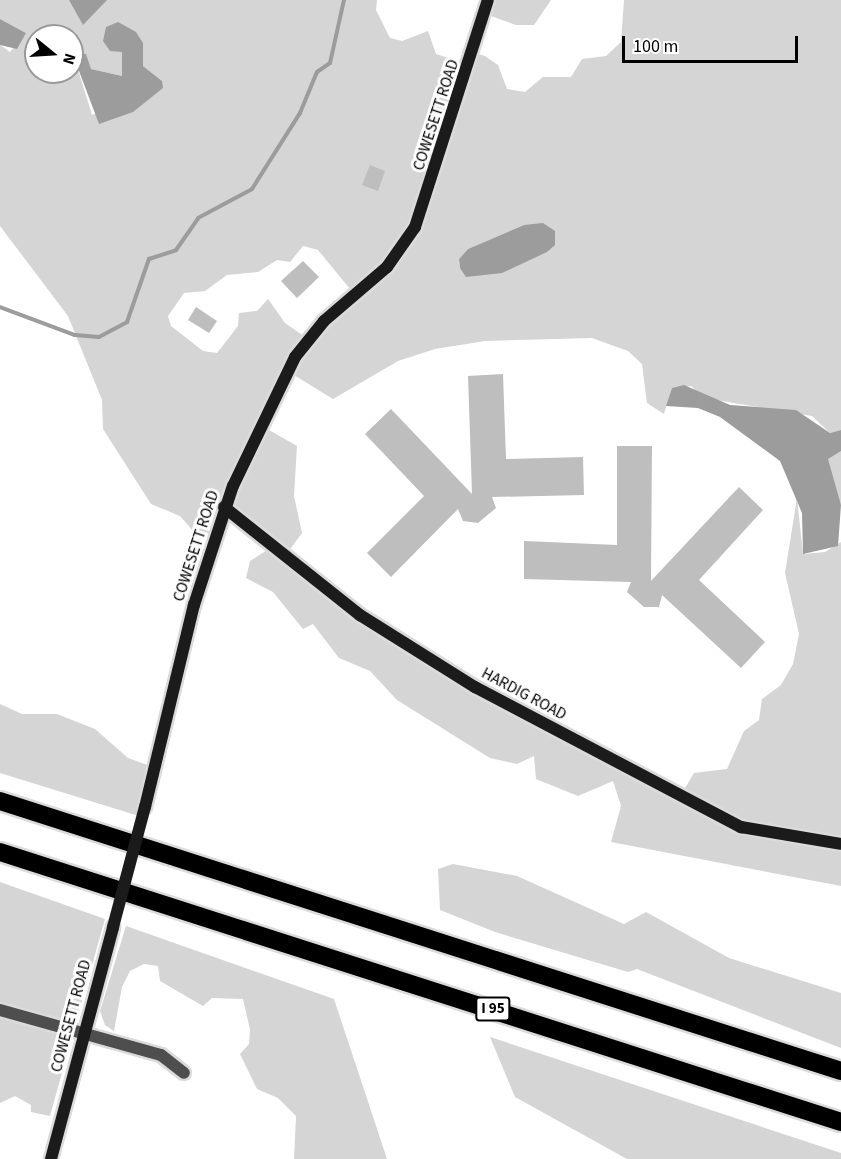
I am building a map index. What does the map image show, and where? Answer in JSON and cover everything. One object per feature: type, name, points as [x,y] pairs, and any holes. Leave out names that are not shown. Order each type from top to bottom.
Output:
[{"type":"highway","points":[[0,801],[841,1071]]},
{"type":"highway","name":"I 95","points":[[0,852],[841,1122]]},
{"type":"main road","name":"COWESETT ROAD","points":[[51,1159],[82,1034],[145,807],[194,605],[225,507],[295,357],[324,321],[398,255],[415,227],[488,0]]},
{"type":"main road","name":"HARDIG ROAD","points":[[225,507],[360,615],[458,678],[741,827],[841,844]]},
{"type":"street","points":[[0,1010],[161,1055],[184,1073]]},
{"type":"shaded area","points":[[0,0],[69,0],[76,7],[107,0],[377,0],[376,10],[390,38],[402,41],[428,31],[436,54],[469,65],[475,53],[485,56],[498,65],[507,89],[525,92],[543,77],[571,77],[582,59],[606,56],[621,42],[624,0],[841,0],[841,430],[830,433],[812,416],[704,398],[691,386],[672,388],[664,414],[647,403],[642,364],[628,351],[592,338],[485,341],[435,349],[398,361],[333,399],[289,372],[262,426],[297,446],[294,496],[302,533],[286,555],[413,651],[681,795],[694,773],[727,769],[744,731],[759,720],[762,699],[781,685],[793,664],[799,634],[785,573],[797,498],[803,554],[825,552],[841,542],[841,886],[611,842],[621,806],[613,781],[578,796],[536,779],[534,756],[517,764],[490,758],[397,700],[370,671],[339,658],[313,624],[303,629],[273,592],[246,578],[250,561],[272,547],[233,514],[222,517],[215,537],[194,532],[180,516],[151,504],[103,429],[102,400],[68,316],[0,226],[0,45],[10,52],[24,35],[24,84],[82,84],[92,115],[162,81],[143,66],[142,44],[122,52],[122,76],[91,69],[84,59],[84,24],[24,24],[24,32],[0,19]],"holes":[[[524,225],[460,268],[459,259],[468,249]],[[303,246],[318,250],[355,295],[308,339],[285,323],[268,299],[257,311],[239,313],[238,326],[217,353],[203,351],[171,326],[168,316],[184,293],[205,291],[227,275],[258,272],[277,260],[290,262]]]},
{"type":"shaded area","points":[[69,0],[107,0],[84,24]]},
{"type":"shaded area","points":[[489,0],[551,0],[534,25],[516,25],[485,14]]},
{"type":"shaded area","points":[[0,19],[24,32],[17,49],[0,45]]},
{"type":"shaded area","points":[[118,22],[136,32],[143,43],[143,66],[162,81],[163,88],[133,112],[99,124],[84,84],[84,54],[86,54],[91,69],[122,76],[122,52],[110,51],[103,41],[106,27]]},
{"type":"shaded area","points":[[543,223],[555,231],[555,245],[547,252],[502,273],[466,277],[460,268],[459,259],[468,249],[524,225]]},
{"type":"shaded area","points":[[684,385],[730,405],[796,410],[830,433],[841,430],[841,451],[828,459],[841,505],[838,546],[803,554],[802,513],[780,461],[720,417],[698,408],[666,406],[672,388]]},
{"type":"shaded area","points":[[836,451],[841,451],[841,505],[828,473],[828,459]]},
{"type":"shaded area","points":[[0,704],[22,714],[57,714],[95,729],[128,758],[153,767],[139,816],[0,773]]},
{"type":"shaded area","points":[[453,864],[517,876],[624,924],[646,912],[729,958],[841,993],[841,1048],[637,969],[628,972],[495,932],[440,910],[438,869]]},
{"type":"shaded area","points":[[0,882],[105,919],[50,1116],[31,1112],[31,1105],[15,1096],[0,1103]]},
{"type":"shaded area","points":[[126,926],[334,999],[387,1159],[294,1159],[296,1116],[278,1098],[257,1089],[240,1054],[249,1044],[250,1030],[243,999],[212,998],[203,1006],[160,981],[158,966],[144,964],[130,971],[122,987],[114,1031],[105,1025],[100,1011]]},
{"type":"shaded area","points":[[490,1037],[841,1153],[841,1159],[627,1159],[515,1097]]},
{"type":"building","points":[[370,165],[385,171],[378,191],[362,185]]},
{"type":"building","points":[[303,261],[319,277],[297,298],[281,281]]},
{"type":"building","points":[[196,307],[217,321],[209,333],[188,320]]},
{"type":"building","points":[[503,374],[506,459],[583,457],[584,495],[492,497],[496,508],[478,523],[463,521],[458,509],[391,577],[367,553],[424,496],[365,434],[391,409],[472,494],[468,376]]},
{"type":"building","points":[[617,446],[652,446],[651,581],[739,487],[763,510],[699,580],[765,642],[741,668],[662,595],[659,607],[644,607],[627,592],[631,582],[524,579],[524,541],[617,545]]},
{"type":"waterway","points":[[0,307],[75,335],[99,337],[127,322],[149,259],[176,250],[198,218],[252,189],[300,113],[317,72],[330,63],[344,0]]}]
